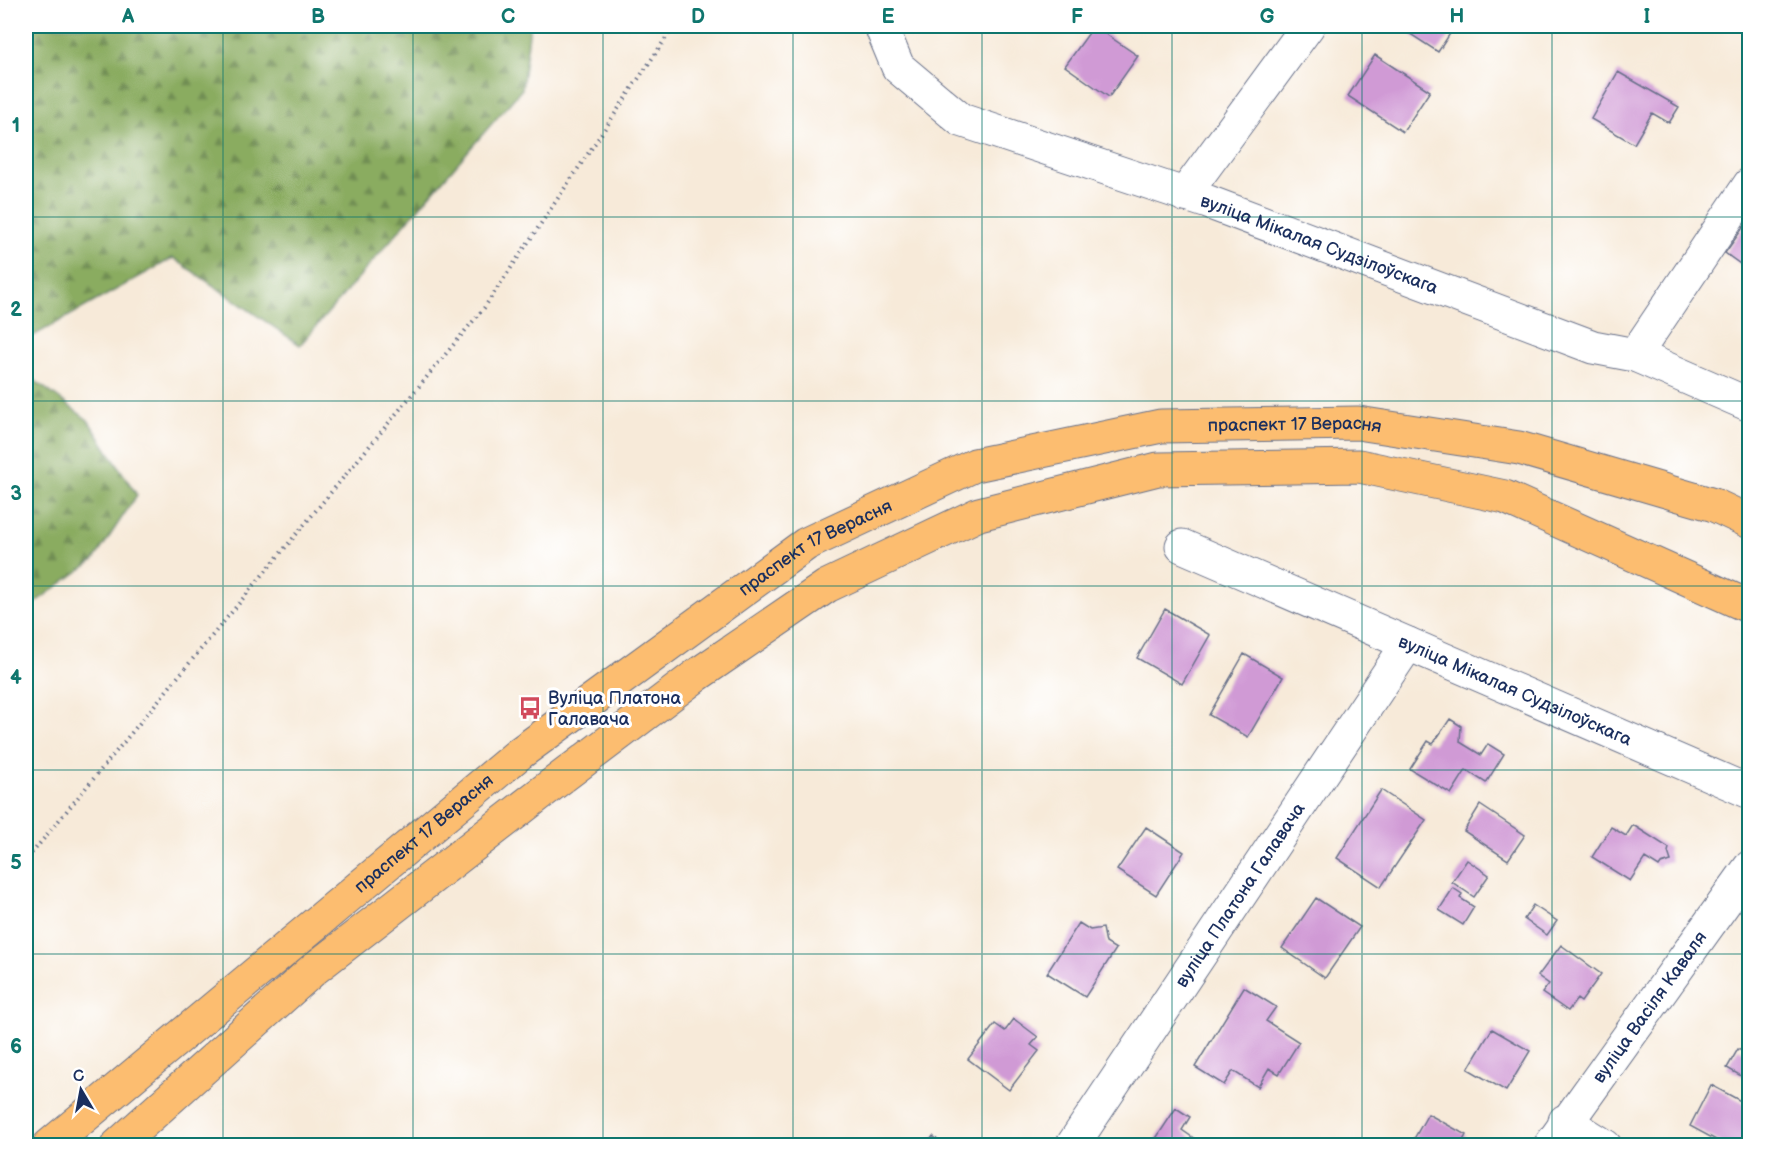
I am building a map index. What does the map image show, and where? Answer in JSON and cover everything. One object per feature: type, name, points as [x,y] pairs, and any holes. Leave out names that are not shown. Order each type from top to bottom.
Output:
[{"type":"main road","name":"праспект 17 Верасня","points":[[49,1146],[520,753],[806,544],[975,465],[1161,426],[1358,423],[1519,448],[1714,506],[1749,522]]},
{"type":"main road","name":"праспект 17 Верасня","points":[[117,1146],[314,969],[697,675],[827,586],[979,514],[1158,469],[1359,466],[1505,497],[1749,607]]},
{"type":"street","name":"вуліца Мікалая Судзілоўскага","points":[[881,26],[898,67],[962,120],[1184,195],[1593,347],[1635,355],[1749,405]]},
{"type":"street","points":[[1184,195],[1308,26]]},
{"type":"street","points":[[1635,355],[1749,184]]},
{"type":"street","name":"вуліца Мікалая Судзілоўскага","points":[[1182,546],[1749,792]]},
{"type":"street","name":"вуліца Платона Галавача","points":[[1072,1146],[1408,644]]},
{"type":"street","name":"вуліца Васіля Каваля","points":[[1558,1133],[1749,867]]},
{"type":"street","points":[[1558,1133],[1605,1146]]},
{"type":"path","points":[[26,854],[31,854],[484,308],[674,26]]},
{"type":"green space","points":[[26,26],[530,26],[522,89],[300,345],[173,258],[26,340]]},
{"type":"green space","points":[[26,374],[88,420],[137,495],[94,560],[26,609]]},
{"type":"building","points":[[1094,26],[1138,56],[1109,97],[1065,66]]},
{"type":"building","points":[[1398,26],[1455,26],[1438,52]]},
{"type":"building","points":[[1375,55],[1430,91],[1403,132],[1348,96]]},
{"type":"building","points":[[1618,72],[1679,107],[1669,123],[1652,113],[1634,144],[1591,119]]},
{"type":"building","points":[[1750,218],[1750,271],[1725,253]]},
{"type":"building","points":[[1165,609],[1210,635],[1182,684],[1137,658]]},
{"type":"building","points":[[1244,654],[1283,677],[1248,737],[1209,715]]},
{"type":"building","points":[[1450,719],[1461,726],[1460,742],[1481,755],[1488,744],[1504,754],[1486,783],[1466,770],[1451,794],[1410,769],[1428,741],[1433,744]]},
{"type":"building","points":[[1381,790],[1426,820],[1381,887],[1337,858]]},
{"type":"building","points":[[1480,805],[1525,835],[1508,860],[1464,831]]},
{"type":"building","points":[[1633,825],[1669,848],[1671,861],[1659,867],[1645,858],[1630,881],[1592,857],[1611,827],[1626,836]]},
{"type":"building","points":[[1146,827],[1184,852],[1156,895],[1117,870]]},
{"type":"building","points":[[1467,860],[1489,875],[1474,897],[1452,882]]},
{"type":"building","points":[[1453,888],[1462,894],[1460,898],[1474,907],[1463,925],[1439,910]]},
{"type":"building","points":[[1316,898],[1360,927],[1325,978],[1282,948]]},
{"type":"building","points":[[1533,905],[1557,921],[1547,935],[1524,919]]},
{"type":"building","points":[[1079,923],[1090,930],[1103,928],[1106,943],[1116,949],[1085,997],[1047,973]]},
{"type":"building","points":[[1561,945],[1601,974],[1581,1002],[1577,999],[1568,1011],[1542,993],[1549,984],[1538,976]]},
{"type":"building","points":[[1244,987],[1276,1007],[1266,1021],[1299,1042],[1279,1074],[1269,1068],[1258,1087],[1233,1071],[1224,1085],[1195,1067]]},
{"type":"building","points":[[1014,1019],[1038,1037],[1031,1045],[1039,1051],[1009,1090],[968,1059],[995,1024],[1005,1031]]},
{"type":"building","points":[[1492,1029],[1530,1051],[1506,1091],[1468,1069]]},
{"type":"building","points":[[1738,1049],[1750,1055],[1750,1081],[1727,1068]]},
{"type":"building","points":[[1711,1085],[1750,1106],[1750,1127],[1739,1146],[1727,1146],[1690,1126]]},
{"type":"building","points":[[1176,1108],[1190,1117],[1182,1130],[1205,1146],[1151,1146]]},
{"type":"building","points":[[1428,1114],[1466,1135],[1460,1146],[1410,1146]]},
{"type":"building","points":[[933,1136],[945,1146],[926,1146]]},
{"type":"place","name":"Вуліца Платона Галавача","points":[[530,708]]}]
